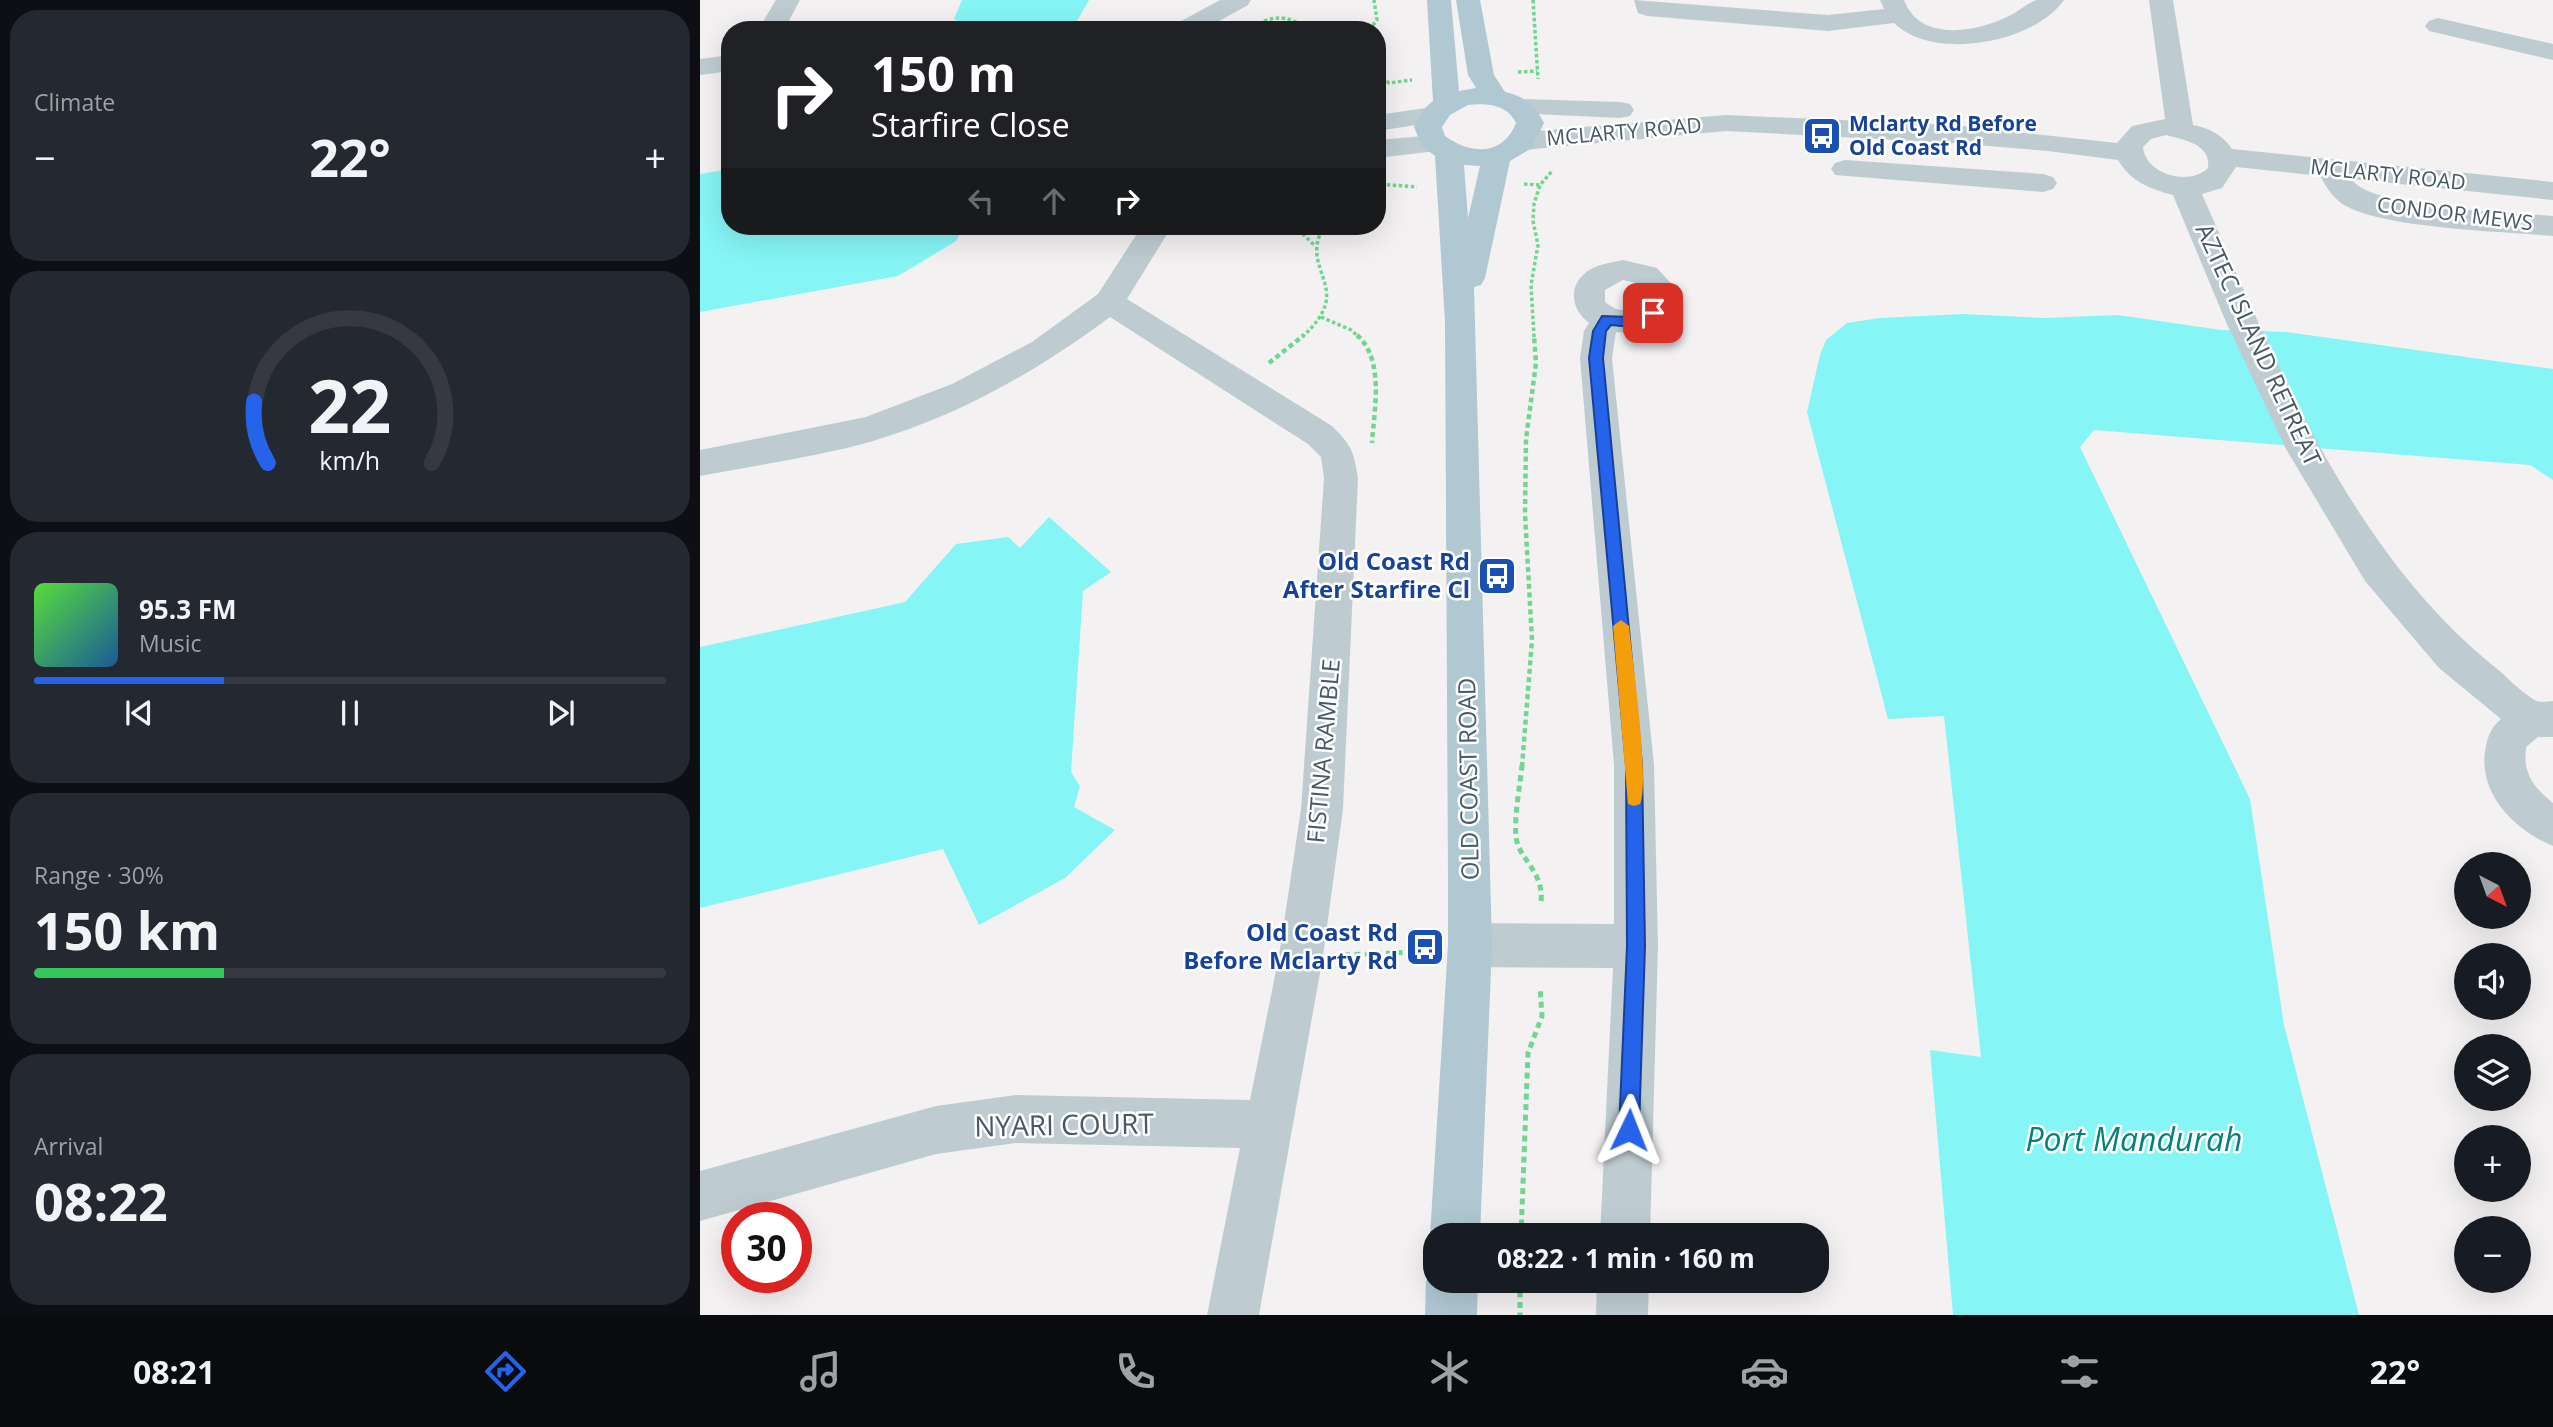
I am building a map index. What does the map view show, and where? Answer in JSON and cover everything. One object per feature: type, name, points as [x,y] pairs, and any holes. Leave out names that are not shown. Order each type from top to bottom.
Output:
[{"type":"main road","name":"OLD COAST ROAD","points":[[1439,0],[1440,109],[1428,128],[1430,138],[1442,149],[1461,321],[1470,945],[1456,1223]]},
{"type":"main road","points":[[1468,0],[1481,75],[1495,97]]},
{"type":"main road","points":[[1440,109],[1473,96],[1495,97],[1521,107]]},
{"type":"main road","name":"OLD COAST ROAD","points":[[1461,321],[1510,148],[1530,123],[1521,107]]},
{"type":"main road","points":[[1442,149],[1477,158],[1510,148]]},
{"type":"main road","points":[[1451,1315],[1452,1293]]},
{"type":"street","points":[[776,21],[788,0]]},
{"type":"street","points":[[1200,21],[1239,0]]},
{"type":"street","points":[[1646,0],[1647,8],[1828,23],[1896,7],[1907,23],[1925,34],[1962,39],[2019,21],[2052,0]]},
{"type":"street","points":[[2161,0],[2180,129]]},
{"type":"street","points":[[2438,26],[2553,52]]},
{"type":"street","points":[[700,67],[721,64]]},
{"type":"street","name":"MCLARTY ROAD","points":[[1521,107],[1660,110],[1726,123]]},
{"type":"street","points":[[1386,121],[1440,109]]},
{"type":"street","name":"MCLARTY ROAD","points":[[1510,148],[1563,136],[1726,123],[1953,134],[2048,142],[2128,153]]},
{"type":"street","points":[[2153,128],[2180,129],[2208,140],[2224,158],[2225,167],[2221,175],[2212,182],[2184,186],[2169,184],[2141,172],[2128,153],[2129,145],[2142,132],[2153,128]]},
{"type":"street","points":[[1953,134],[1954,178]]},
{"type":"street","points":[[1386,149],[1442,149]]},
{"type":"street","name":"MCLARTY ROAD","points":[[2224,158],[2553,191]]},
{"type":"street","points":[[1845,169],[2043,183]]},
{"type":"street","name":"CONDOR MEWS","points":[[2331,169],[2341,188],[2356,199],[2394,211],[2553,226]]},
{"type":"street","name":"AZTEC ISLAND RETREAT","points":[[2184,186],[2242,321],[2302,449],[2378,570],[2453,656],[2542,719]]},
{"type":"street","points":[[700,463],[870,429],[964,393],[1043,350],[1110,302],[1163,235]]},
{"type":"street","name":"FISTINA RAMBLE","points":[[1110,302],[1320,435],[1336,452],[1341,478],[1322,809],[1301,956],[1233,1315]]},
{"type":"street","points":[[1607,320],[1600,331],[1596,358],[1634,765],[1636,946],[1625,1223]]},
{"type":"street","points":[[2542,719],[2507,738],[2504,768],[2514,791],[2538,817],[2553,826]]},
{"type":"street","points":[[1470,945],[1636,946]]},
{"type":"street","name":"NYARI COURT","points":[[700,1196],[936,1130],[1016,1119],[1269,1125]]},
{"type":"street","points":[[1622,1315],[1623,1293]]},
{"type":"path","points":[[1374,0],[1376,21]]},
{"type":"path","points":[[1533,0],[1539,82],[1541,86],[1565,89],[1564,108]]},
{"type":"path","points":[[1266,21],[1279,15],[1295,21]]},
{"type":"path","points":[[1521,1223],[1528,1053],[1542,1016],[1541,962],[1537,945],[1542,891],[1538,878],[1516,838],[1532,640],[1525,514],[1526,439],[1536,363],[1531,285],[1538,245],[1533,221],[1534,204],[1540,185],[1562,159],[1563,136]]},
{"type":"path","points":[[1304,235],[1315,247]]},
{"type":"path","points":[[1242,386],[1317,324],[1327,305],[1315,247],[1317,235]]},
{"type":"path","points":[[1334,955],[1416,952]]},
{"type":"path","points":[[1520,1293],[1520,1315]]},
{"type":"water","points":[[962,0],[1089,0],[1077,21],[954,19]]},
{"type":"water","points":[[721,170],[721,235],[959,235],[956,241],[898,276],[700,312],[700,174]]},
{"type":"water","name":"Port Mandurah","points":[[1964,314],[2044,318],[2118,315],[2221,330],[2286,332],[2553,369],[2553,480],[2530,465],[2094,430],[2080,447],[2250,799],[2284,1025],[2359,1315],[1953,1315],[1930,1050],[1981,1057],[1944,716],[1888,719],[1807,412],[1826,340],[1847,323],[1880,318]]},
{"type":"water","points":[[1049,517],[1111,572],[1083,591],[1071,772],[1080,786],[1074,807],[1115,830],[1065,878],[979,925],[943,849],[700,908],[700,647],[905,602],[956,544],[1008,537],[1020,548]]},
{"type":"slow traffic","points":[[1621,626],[1634,765],[1634,798]]},
{"type":"place","name":"Mclarty Rd Before Old Coast Rd","points":[[1822,136]]},
{"type":"place","name":"Old Coast Rd After Starfire Cl","points":[[1497,576]]},
{"type":"place","name":"Old Coast Rd Before Mclarty Rd","points":[[1425,947]]},
{"type":"route","points":[[1629,1130],[1636,946],[1634,765],[1596,358],[1600,331],[1607,320],[1632,322],[1653,313]]}]
